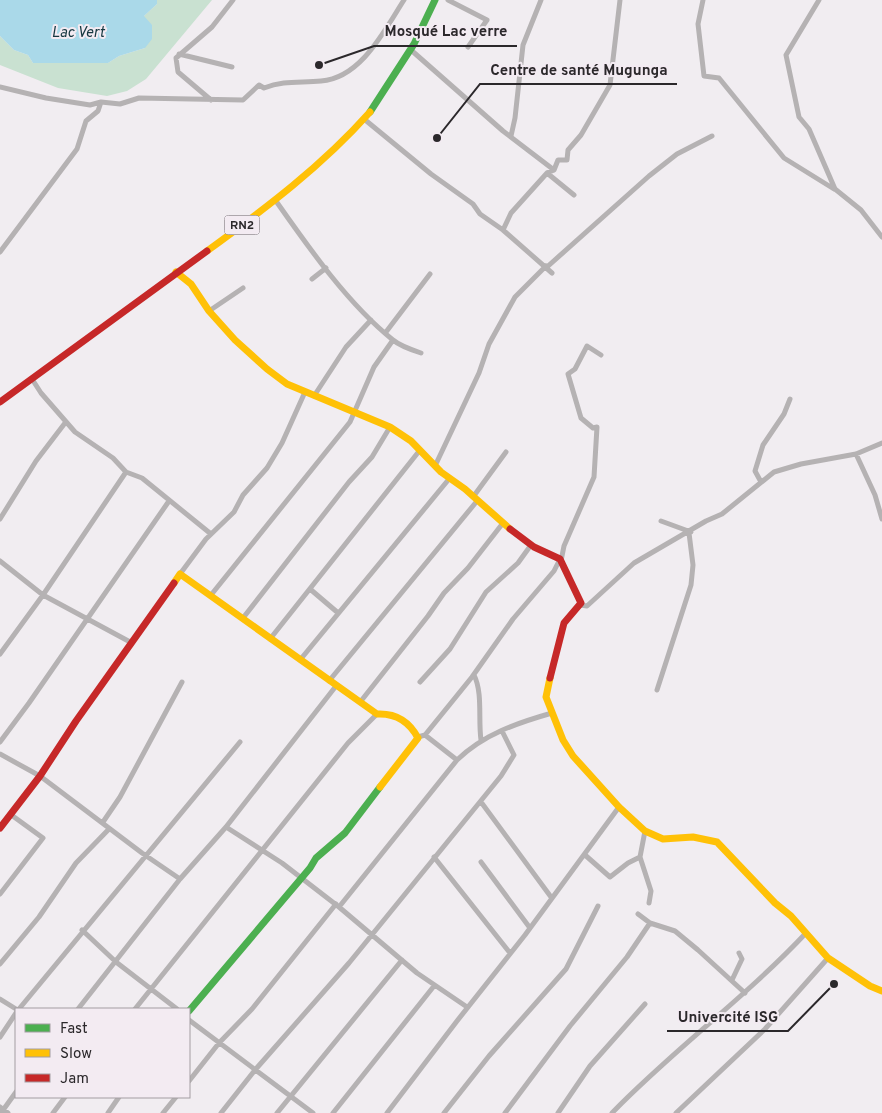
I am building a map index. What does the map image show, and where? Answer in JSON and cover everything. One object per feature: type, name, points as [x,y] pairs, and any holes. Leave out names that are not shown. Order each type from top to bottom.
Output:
[{"type":"main road","name":"RN2","points":[[0,402],[276,201],[341,144],[364,119],[395,76],[411,50],[435,0]]},
{"type":"main road","points":[[176,272],[191,284],[210,311],[266,369],[287,384],[390,427],[420,450],[449,479],[531,545],[560,560],[574,585],[580,605],[564,623],[557,644],[555,661],[546,694],[563,740],[572,756],[645,832],[663,839],[692,837],[717,842],[806,932],[828,958],[870,986],[882,991]]},
{"type":"main road","points":[[0,828],[40,776],[76,720],[180,574],[377,714],[390,712],[398,715],[421,736],[345,832],[316,858],[301,879],[190,1010]]},
{"type":"street","points":[[211,100],[178,72],[176,58],[207,31],[233,0]]},
{"type":"street","points":[[0,87],[46,98],[90,104],[101,102],[120,104],[148,98],[243,100],[259,85],[264,88],[285,81],[319,82],[340,77],[353,70],[404,0]]},
{"type":"street","points":[[448,0],[487,20],[468,47]]},
{"type":"street","points":[[510,136],[515,118],[523,45],[541,0]]},
{"type":"street","points":[[503,230],[511,213],[547,173],[554,170],[558,160],[567,160],[568,150],[581,136],[610,85],[620,0]]},
{"type":"street","points":[[703,0],[698,24],[704,76],[719,78],[784,158],[835,189],[861,210],[882,237]]},
{"type":"street","points":[[819,0],[786,55],[799,117],[809,129],[835,189]]},
{"type":"street","points":[[411,50],[510,136],[554,170]]},
{"type":"street","points":[[179,54],[232,67]]},
{"type":"street","points":[[0,252],[77,149],[86,121],[98,111],[101,102]]},
{"type":"street","points":[[364,119],[431,174],[473,204],[480,214],[503,230],[552,273]]},
{"type":"street","points":[[435,466],[479,373],[494,336],[516,297],[546,267],[649,176],[677,154],[712,136]]},
{"type":"street","points":[[547,173],[574,195]]},
{"type":"street","points":[[276,201],[326,268],[372,320],[393,340],[421,353]]},
{"type":"street","points":[[312,279],[326,268]]},
{"type":"street","points":[[386,332],[430,274]]},
{"type":"street","points":[[210,311],[243,288]]},
{"type":"street","points":[[314,396],[343,351],[372,320]]},
{"type":"street","points":[[211,595],[350,422],[374,367],[393,340]]},
{"type":"street","points":[[457,760],[421,736],[474,675],[513,619],[554,571],[560,560],[596,469],[597,427],[593,428],[582,418],[568,374],[575,369],[587,346],[601,355]]},
{"type":"street","points":[[32,379],[41,394],[65,422],[112,458],[126,472],[142,478],[169,501],[190,515],[211,534]]},
{"type":"street","points":[[180,574],[211,534],[234,512],[243,495],[266,468],[282,443],[305,392]]},
{"type":"street","points":[[761,482],[755,472],[763,445],[784,414],[790,399]]},
{"type":"street","points":[[0,519],[36,461],[65,422]]},
{"type":"street","points":[[243,618],[349,482],[372,458],[390,427]]},
{"type":"street","points":[[580,605],[587,606],[634,563],[706,521],[722,514],[774,472],[801,464],[856,454],[882,443]]},
{"type":"street","points":[[270,639],[420,450]]},
{"type":"street","points":[[329,681],[475,499],[506,452]]},
{"type":"street","points":[[856,454],[875,495],[882,519]]},
{"type":"street","points":[[0,654],[43,595],[126,472]]},
{"type":"street","points":[[300,660],[337,612],[449,479]]},
{"type":"street","points":[[0,742],[169,501]]},
{"type":"street","points":[[661,521],[690,532]]},
{"type":"street","points":[[361,701],[444,593],[468,568],[503,523]]},
{"type":"street","points":[[657,690],[690,585],[694,565],[690,532]]},
{"type":"street","points":[[420,682],[450,649],[486,592],[518,563],[531,545]]},
{"type":"street","points":[[0,561],[43,595],[132,643]]},
{"type":"street","points":[[310,589],[337,612]]},
{"type":"street","points":[[474,675],[478,681],[478,720],[481,740]]},
{"type":"street","points":[[103,822],[120,797],[182,682]]},
{"type":"street","points":[[79,1008],[180,879],[226,827],[336,686]]},
{"type":"street","points":[[190,1080],[219,1043],[252,1009],[457,760],[481,740],[552,713]]},
{"type":"street","points":[[136,1008],[348,743],[377,714]]},
{"type":"street","points":[[221,1113],[481,802],[514,756],[502,731]]},
{"type":"street","points":[[19,1008],[82,930],[240,742]]},
{"type":"street","points":[[0,754],[40,776],[103,822],[145,856],[180,879]]},
{"type":"street","points":[[481,802],[551,897]]},
{"type":"street","points":[[387,1113],[467,1007],[530,928],[619,807]]},
{"type":"street","points":[[0,894],[42,838],[10,814]]},
{"type":"street","points":[[226,827],[282,863],[338,906],[434,986],[467,1007]]},
{"type":"street","points":[[0,964],[39,917],[76,863],[110,829]]},
{"type":"street","points":[[645,832],[640,857],[651,891],[649,903]]},
{"type":"street","points":[[585,855],[610,877],[628,863],[640,857]]},
{"type":"street","points":[[434,857],[510,953]]},
{"type":"street","points":[[481,862],[530,928]]},
{"type":"street","points":[[444,1113],[489,1056],[566,969],[598,906]]},
{"type":"street","points":[[638,914],[650,923],[675,931],[745,993]]},
{"type":"street","points":[[505,1113],[570,1026],[627,957],[650,923]]},
{"type":"street","points":[[82,930],[116,962],[176,1008]]},
{"type":"street","points":[[612,1113],[676,1051],[745,993],[806,932]]},
{"type":"street","points":[[732,980],[742,959],[739,953]]},
{"type":"street","points":[[676,1113],[765,1029],[828,958]]},
{"type":"street","points":[[277,1113],[358,1017],[402,960]]},
{"type":"street","points":[[334,1113],[434,986]]},
{"type":"street","points":[[0,999],[15,1010]]},
{"type":"street","points":[[558,1113],[590,1066],[645,1004]]},
{"type":"street","points":[[0,1037],[15,1014]]},
{"type":"street","points":[[190,1021],[313,1113]]},
{"type":"street","points":[[3,1111],[15,1093]]},
{"type":"street","points":[[53,1113],[64,1098]]},
{"type":"street","points":[[108,1113],[118,1098]]},
{"type":"street","points":[[163,1113],[175,1098]]},
{"type":"green space","points":[[157,0],[212,0],[146,79],[127,91],[107,96],[58,88],[0,65],[0,36],[14,50],[28,55],[33,63],[108,63],[119,56],[145,48],[144,16],[157,4]]},
{"type":"water","name":"Lac Vert","points":[[0,0],[157,0],[157,4],[144,16],[152,25],[152,39],[145,48],[119,56],[108,63],[33,63],[28,55],[14,50],[0,36]]},
{"type":"traffic: fast","points":[[370,112],[414,44],[435,0]]},
{"type":"traffic: fast","points":[[190,1010],[310,868],[316,858],[345,833],[380,787]]},
{"type":"traffic: slow","points":[[207,251],[313,168],[352,132],[370,112]]},
{"type":"traffic: slow","points":[[176,272],[191,284],[209,311],[235,340],[267,369],[287,384],[390,427],[411,441],[441,472],[465,489],[510,529]]},
{"type":"traffic: slow","points":[[174,583],[180,574],[377,714],[390,715],[406,723],[418,738],[380,787]]},
{"type":"traffic: slow","points":[[550,678],[546,697],[563,740],[573,756],[619,807],[645,831],[663,839],[693,837],[717,842],[775,903],[791,916],[828,958],[870,986],[882,991]]},
{"type":"traffic: jam","points":[[0,402],[207,251]]},
{"type":"traffic: jam","points":[[510,529],[534,547],[560,559],[581,603],[564,623],[550,678]]},
{"type":"traffic: jam","points":[[0,828],[40,776],[76,721],[174,583]]},
{"type":"place","name":"Mosqué Lac verre","points":[[319,65]]},
{"type":"place","name":"Centre de santé Mugunga","points":[[437,138]]},
{"type":"place","name":"Univercité ISG","points":[[834,984]]}]
